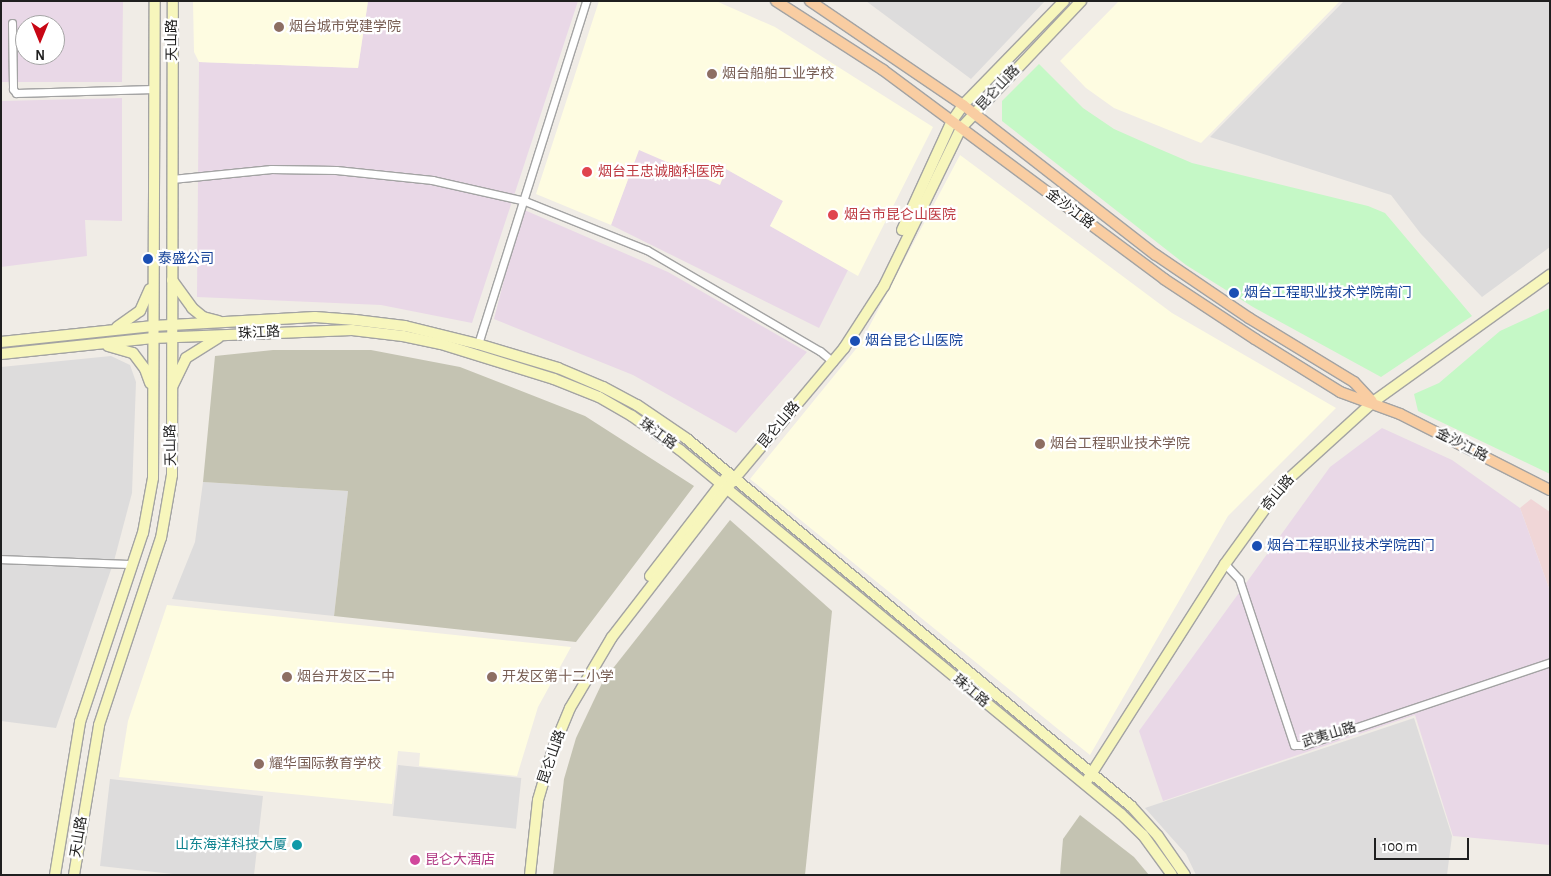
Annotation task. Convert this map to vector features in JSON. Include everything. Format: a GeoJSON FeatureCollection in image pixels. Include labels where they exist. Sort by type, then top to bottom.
{"type":"FeatureCollection","features":[{"type":"Feature","properties":{"kind":"main road","name":"金沙江路"},"geometry":{"type":"LineString","coordinates":[[776,1],[834,35],[952,120],[1164,278],[1340,392],[1373,402],[1550,490]]}},
{"type":"Feature","properties":{"kind":"main road","name":"金沙江路"},"geometry":{"type":"LineString","coordinates":[[810,1],[963,105],[1156,255],[1249,318],[1354,382],[1373,402]]}},
{"type":"Feature","properties":{"kind":"street","name":"天山路"},"geometry":{"type":"LineString","coordinates":[[55,875],[80,722],[143,533],[152,478],[155,1]]}},
{"type":"Feature","properties":{"kind":"street","name":"天山路"},"geometry":{"type":"LineString","coordinates":[[74,875],[99,725],[162,538],[172,475],[170,390],[172,326],[173,1]]}},
{"type":"Feature","properties":{"kind":"street"},"geometry":{"type":"LineString","coordinates":[[478,344],[498,274],[524,202],[586,1]]}},
{"type":"Feature","properties":{"kind":"street","name":"昆仑山路"},"geometry":{"type":"LineString","coordinates":[[732,476],[839,344],[878,282],[952,120],[963,105],[1064,1]]}},
{"type":"Feature","properties":{"kind":"street","name":"昆仑山路"},"geometry":{"type":"LineString","coordinates":[[523,875],[531,799],[563,705],[607,633],[724,485],[833,362],[884,286],[961,128],[1081,1]]}},
{"type":"Feature","properties":{"kind":"street"},"geometry":{"type":"LineString","coordinates":[[12,23],[12,89],[16,93],[154,89]]}},
{"type":"Feature","properties":{"kind":"street"},"geometry":{"type":"LineString","coordinates":[[172,179],[271,169],[336,170],[432,180],[524,202],[646,250],[820,351],[833,362]]}},
{"type":"Feature","properties":{"kind":"street","name":"奇山路"},"geometry":{"type":"LineString","coordinates":[[1085,784],[1225,564],[1283,484],[1373,402],[1550,275]]}},
{"type":"Feature","properties":{"kind":"street"},"geometry":{"type":"LineString","coordinates":[[172,280],[192,308],[203,316],[226,323]]}},
{"type":"Feature","properties":{"kind":"street"},"geometry":{"type":"LineString","coordinates":[[109,331],[131,320],[140,311],[153,281]]}},
{"type":"Feature","properties":{"kind":"street"},"geometry":{"type":"LineString","coordinates":[[1,342],[153,326],[315,317],[405,326],[478,344],[558,368],[611,392],[687,439],[1091,775],[1131,806],[1158,836],[1185,875]]}},
{"type":"Feature","properties":{"kind":"street","name":"珠江路"},"geometry":{"type":"LineString","coordinates":[[1,354],[153,338],[352,330],[403,336],[471,353],[599,397],[632,416],[724,485],[1085,784],[1143,835],[1172,875]]}},
{"type":"Feature","properties":{"kind":"street"},"geometry":{"type":"LineString","coordinates":[[170,390],[186,358],[208,342],[226,334]]}},
{"type":"Feature","properties":{"kind":"street"},"geometry":{"type":"LineString","coordinates":[[82,345],[114,347],[133,353],[145,369],[153,390]]}},
{"type":"Feature","properties":{"kind":"street","name":"昆仑山路"},"geometry":{"type":"LineString","coordinates":[[530,875],[538,800],[570,708],[612,637],[724,485]]}},
{"type":"Feature","properties":{"kind":"street"},"geometry":{"type":"LineString","coordinates":[[1,559],[132,564]]}},
{"type":"Feature","properties":{"kind":"street","name":"武夷山路"},"geometry":{"type":"LineString","coordinates":[[1225,564],[1239,579],[1294,745],[1304,745],[1550,662]]}},
{"type":"Feature","properties":{"kind":"shaded area"},"geometry":{"type":"Polygon","coordinates":[[[1,1],[123,1],[122,82],[1,82],[1,1]]]}},
{"type":"Feature","properties":{"kind":"shaded area","name":"烟台城市党建学院"},"geometry":{"type":"Polygon","coordinates":[[[193,1],[368,1],[358,68],[199,62],[194,52],[193,1]]]}},
{"type":"Feature","properties":{"kind":"shaded area"},"geometry":{"type":"Polygon","coordinates":[[[368,1],[578,1],[472,323],[381,305],[197,297],[199,62],[358,68],[368,1]]]}},
{"type":"Feature","properties":{"kind":"shaded area","name":"烟台船舶工业学校"},"geometry":{"type":"Polygon","coordinates":[[[599,1],[716,1],[775,27],[933,127],[858,276],[770,226],[783,201],[726,169],[720,185],[639,150],[611,225],[536,194],[599,1]]]}},
{"type":"Feature","properties":{"kind":"shaded area"},"geometry":{"type":"Polygon","coordinates":[[[866,1],[1045,1],[971,79],[866,1]]]}},
{"type":"Feature","properties":{"kind":"shaded area"},"geometry":{"type":"Polygon","coordinates":[[[1119,1],[1340,1],[1201,143],[1114,108],[1086,88],[1060,61],[1119,1]]]}},
{"type":"Feature","properties":{"kind":"shaded area"},"geometry":{"type":"Polygon","coordinates":[[[1344,1],[1550,1],[1550,247],[1482,297],[1421,234],[1391,195],[1210,137],[1344,1]]]}},
{"type":"Feature","properties":{"kind":"shaded area"},"geometry":{"type":"Polygon","coordinates":[[[122,98],[122,221],[85,220],[87,256],[1,267],[1,101],[122,98]]]}},
{"type":"Feature","properties":{"kind":"shaded area"},"geometry":{"type":"Polygon","coordinates":[[[639,149],[720,184],[726,169],[783,201],[770,226],[848,270],[819,328],[611,225],[639,149]]]}},
{"type":"Feature","properties":{"kind":"shaded area","name":"烟台工程职业技术学院"},"geometry":{"type":"Polygon","coordinates":[[[960,155],[1172,313],[1336,408],[1228,516],[1090,755],[750,479],[860,344],[960,155]]]}},
{"type":"Feature","properties":{"kind":"shaded area"},"geometry":{"type":"Polygon","coordinates":[[[522,209],[668,272],[807,352],[736,433],[633,375],[494,319],[522,209]]]}},
{"type":"Feature","properties":{"kind":"shaded area"},"geometry":{"type":"Polygon","coordinates":[[[273,350],[371,350],[460,367],[585,416],[694,486],[576,642],[334,616],[348,491],[203,482],[215,356],[273,350]]]}},
{"type":"Feature","properties":{"kind":"shaded area"},"geometry":{"type":"Polygon","coordinates":[[[111,356],[130,365],[136,382],[132,493],[114,561],[56,728],[1,721],[1,367],[111,356]]]}},
{"type":"Feature","properties":{"kind":"shaded area"},"geometry":{"type":"Polygon","coordinates":[[[1382,428],[1452,460],[1520,508],[1550,591],[1550,845],[1453,836],[1415,715],[1163,801],[1139,731],[1330,467],[1382,428]]]}},
{"type":"Feature","properties":{"kind":"shaded area"},"geometry":{"type":"Polygon","coordinates":[[[203,482],[348,491],[334,616],[172,599],[195,542],[203,482]]]}},
{"type":"Feature","properties":{"kind":"shaded area"},"geometry":{"type":"Polygon","coordinates":[[[1531,499],[1550,512],[1550,591],[1520,508],[1531,499]]]}},
{"type":"Feature","properties":{"kind":"shaded area"},"geometry":{"type":"Polygon","coordinates":[[[730,520],[832,611],[805,875],[553,875],[564,779],[576,738],[603,681],[730,520]]]}},
{"type":"Feature","properties":{"kind":"shaded area"},"geometry":{"type":"Polygon","coordinates":[[[167,605],[571,647],[538,707],[517,776],[419,766],[420,753],[398,751],[392,804],[119,777],[128,721],[167,605]]]}},
{"type":"Feature","properties":{"kind":"shaded area"},"geometry":{"type":"Polygon","coordinates":[[[1414,718],[1452,836],[1447,875],[1196,875],[1186,854],[1145,808],[1414,718]]]}},
{"type":"Feature","properties":{"kind":"shaded area"},"geometry":{"type":"Polygon","coordinates":[[[398,765],[521,778],[516,829],[393,816],[398,765]]]}},
{"type":"Feature","properties":{"kind":"shaded area"},"geometry":{"type":"Polygon","coordinates":[[[110,779],[263,796],[254,875],[182,875],[100,866],[110,779]]]}},
{"type":"Feature","properties":{"kind":"shaded area"},"geometry":{"type":"Polygon","coordinates":[[[1080,815],[1134,857],[1149,875],[1060,875],[1063,839],[1080,815]]]}},
{"type":"Feature","properties":{"kind":"green space"},"geometry":{"type":"Polygon","coordinates":[[[1039,64],[1083,108],[1114,129],[1157,148],[1192,163],[1368,206],[1385,213],[1472,316],[1381,377],[1253,307],[1186,265],[1002,121],[1002,101],[1039,64]]]}},
{"type":"Feature","properties":{"kind":"green space"},"geometry":{"type":"Polygon","coordinates":[[[1550,308],[1550,474],[1418,411],[1414,394],[1439,383],[1500,331],[1550,308]]]}},
{"type":"Feature","properties":{"kind":"place","name":"烟台城市党建学院"},"geometry":{"type":"Point","coordinates":[279,27]}},
{"type":"Feature","properties":{"kind":"place","name":"烟台船舶工业学校"},"geometry":{"type":"Point","coordinates":[712,74]}},
{"type":"Feature","properties":{"kind":"place","name":"烟台王忠诚脑科医院"},"geometry":{"type":"Point","coordinates":[587,172]}},
{"type":"Feature","properties":{"kind":"place","name":"烟台市昆仑山医院"},"geometry":{"type":"Point","coordinates":[833,215]}},
{"type":"Feature","properties":{"kind":"place","name":"泰盛公司"},"geometry":{"type":"Point","coordinates":[148,259]}},
{"type":"Feature","properties":{"kind":"place","name":"烟台工程职业技术学院南门"},"geometry":{"type":"Point","coordinates":[1234,293]}},
{"type":"Feature","properties":{"kind":"place","name":"烟台昆仑山医院"},"geometry":{"type":"Point","coordinates":[855,341]}},
{"type":"Feature","properties":{"kind":"place","name":"烟台工程职业技术学院"},"geometry":{"type":"Point","coordinates":[1040,444]}},
{"type":"Feature","properties":{"kind":"place","name":"烟台工程职业技术学院西门"},"geometry":{"type":"Point","coordinates":[1257,546]}},
{"type":"Feature","properties":{"kind":"place","name":"烟台开发区二中"},"geometry":{"type":"Point","coordinates":[287,677]}},
{"type":"Feature","properties":{"kind":"place","name":"开发区第十二小学"},"geometry":{"type":"Point","coordinates":[492,677]}},
{"type":"Feature","properties":{"kind":"place","name":"耀华国际教育学校"},"geometry":{"type":"Point","coordinates":[259,764]}},
{"type":"Feature","properties":{"kind":"place","name":"山东海洋科技大厦"},"geometry":{"type":"Point","coordinates":[297,845]}},
{"type":"Feature","properties":{"kind":"place","name":"昆仑大酒店"},"geometry":{"type":"Point","coordinates":[415,860]}}]}
